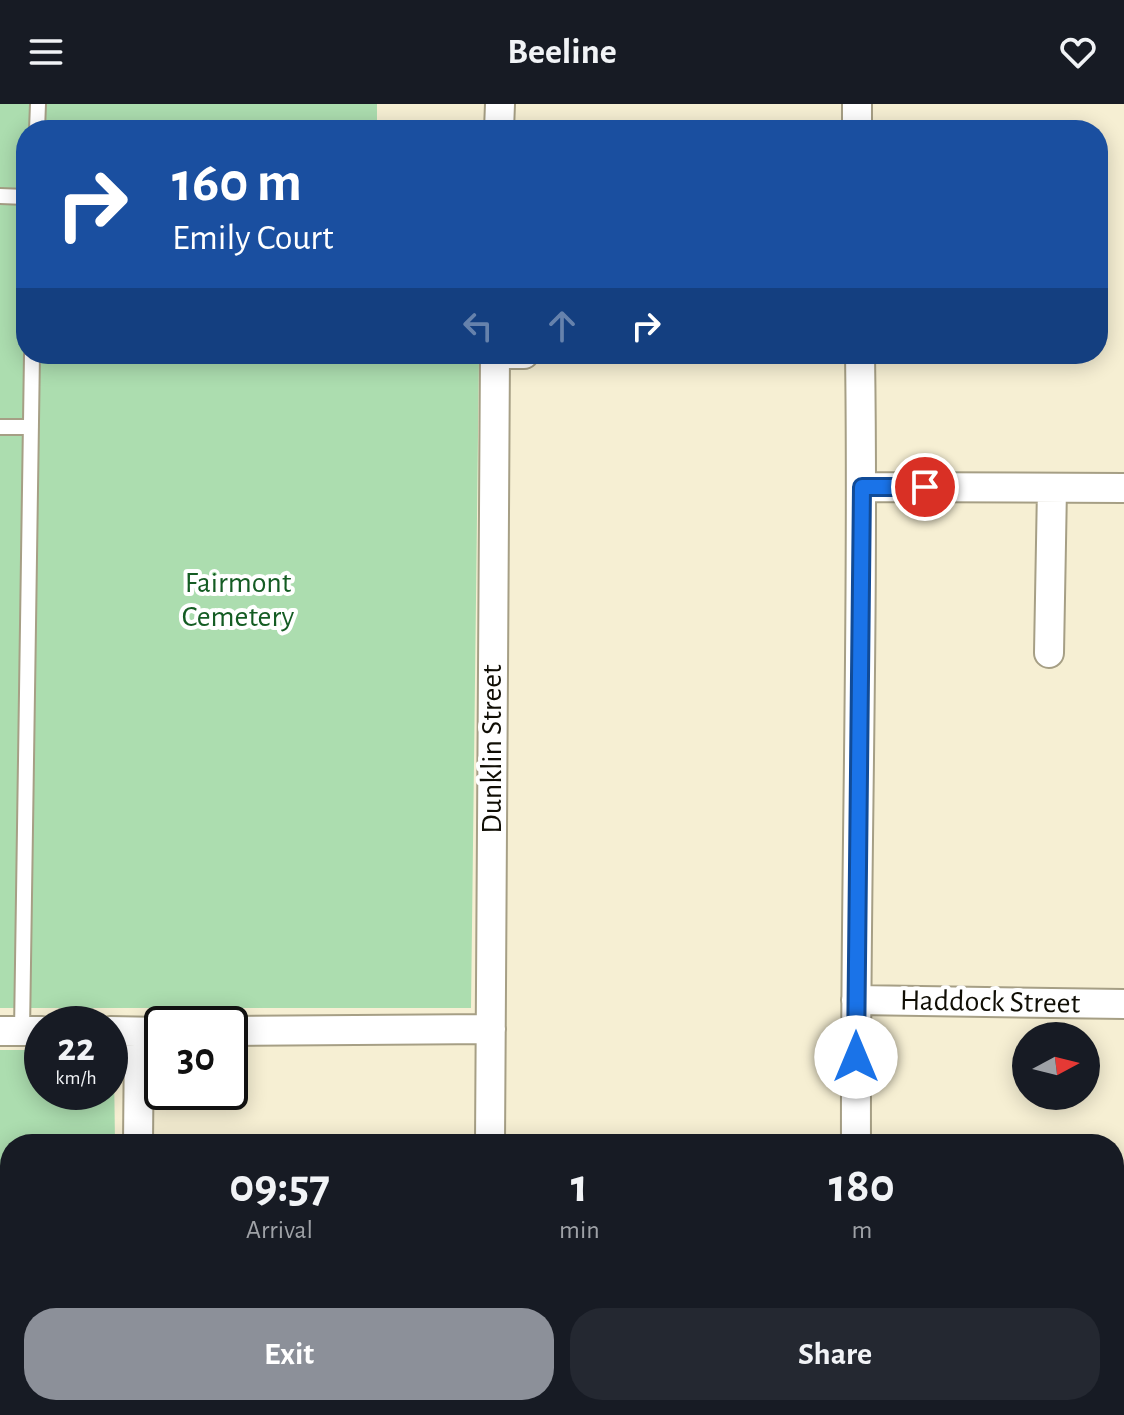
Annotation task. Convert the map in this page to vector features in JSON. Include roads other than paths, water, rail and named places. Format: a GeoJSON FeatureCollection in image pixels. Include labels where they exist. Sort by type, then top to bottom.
{"type":"FeatureCollection","features":[{"type":"Feature","properties":{"kind":"street","name":"Dunklin Street"},"geometry":{"type":"LineString","coordinates":[[490,1134],[495,364]]}},
{"type":"Feature","properties":{"kind":"street"},"geometry":{"type":"LineString","coordinates":[[856,1134],[862,487],[860,364]]}},
{"type":"Feature","properties":{"kind":"street"},"geometry":{"type":"LineString","coordinates":[[862,487],[1124,488]]}},
{"type":"Feature","properties":{"kind":"street"},"geometry":{"type":"LineString","coordinates":[[1049,653],[1052,488]]}},
{"type":"Feature","properties":{"kind":"street","name":"Haddock Street"},"geometry":{"type":"LineString","coordinates":[[856,1000],[1124,1004]]}},
{"type":"Feature","properties":{"kind":"street"},"geometry":{"type":"LineString","coordinates":[[248,1031],[491,1029]]}},
{"type":"Feature","properties":{"kind":"street"},"geometry":{"type":"LineString","coordinates":[[139,1134],[144,1088]]}},
{"type":"Feature","properties":{"kind":"lane"},"geometry":{"type":"LineString","coordinates":[[21,1031],[32,364]]}},
{"type":"Feature","properties":{"kind":"lane"},"geometry":{"type":"LineString","coordinates":[[0,427],[31,427]]}},
{"type":"Feature","properties":{"kind":"park label","name":"Fairmont Cemetery"},"geometry":{"type":"Point","coordinates":[238,600]}}]}
